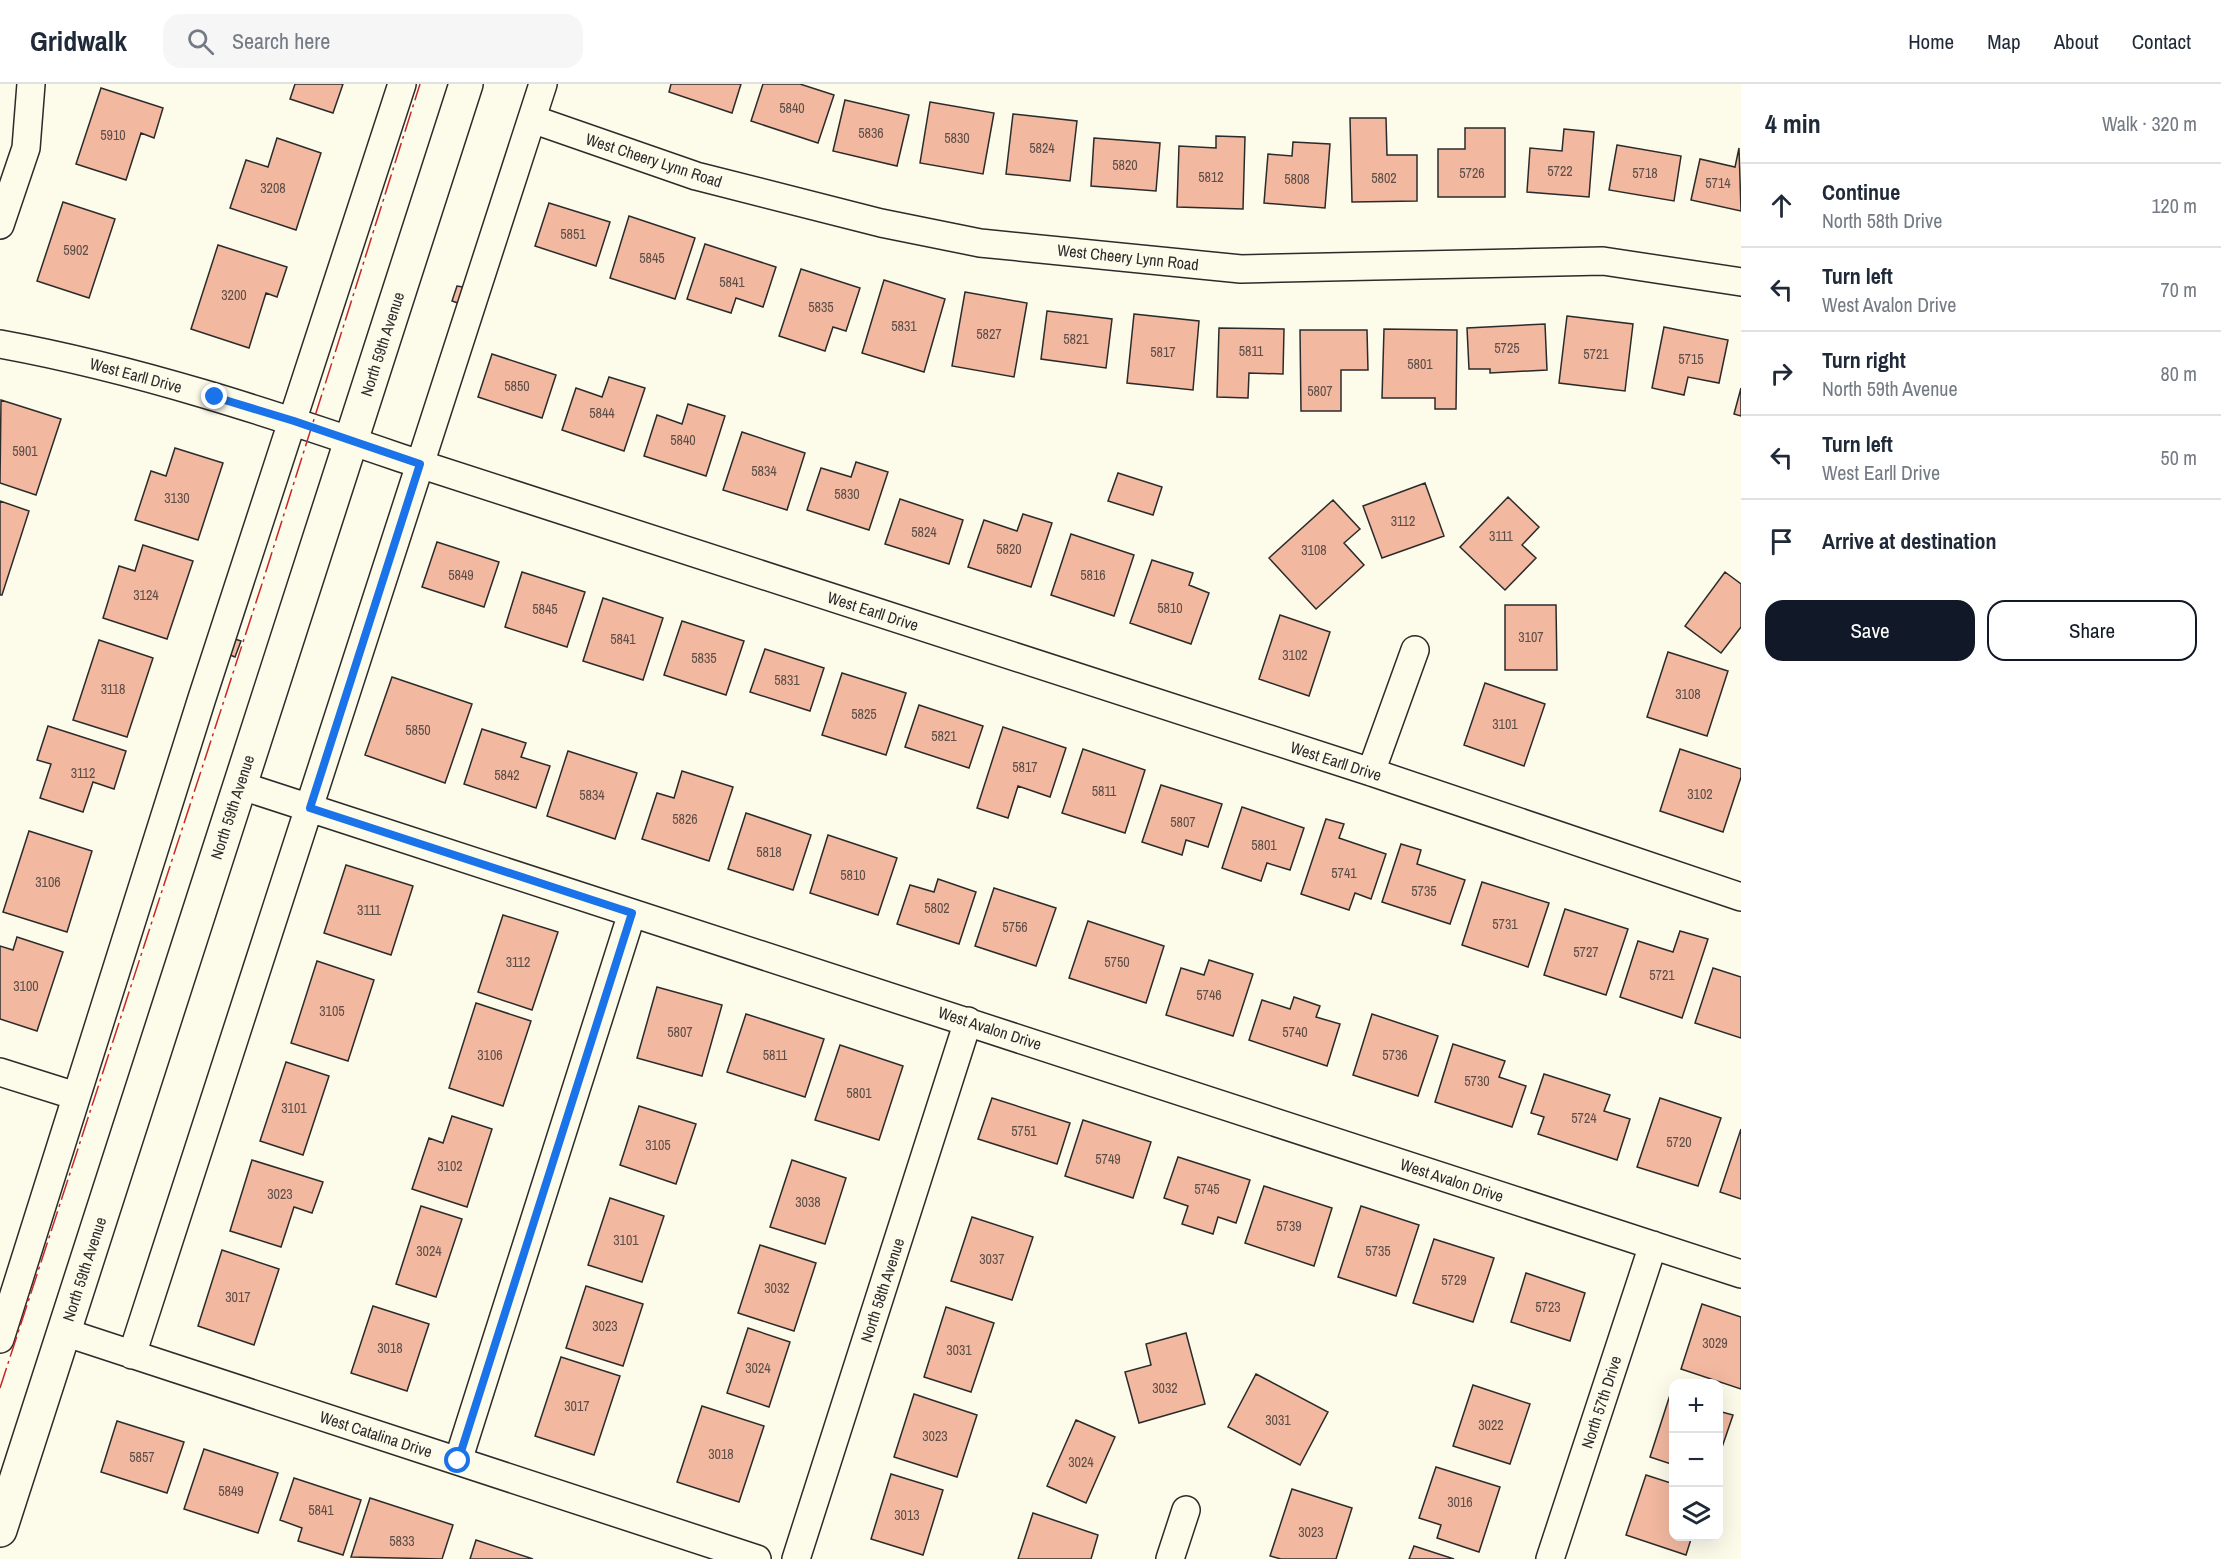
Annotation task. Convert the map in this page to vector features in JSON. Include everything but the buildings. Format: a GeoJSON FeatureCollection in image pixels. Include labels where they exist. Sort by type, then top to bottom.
{"type":"FeatureCollection","features":[{"type":"Feature","properties":{"kind":"main road","name":"North 59th Avenue"},"geometry":{"type":"LineString","coordinates":[[0,1530],[466,84]]}},
{"type":"Feature","properties":{"kind":"street"},"geometry":{"type":"LineString","coordinates":[[0,225],[26,147],[31,84]]}},
{"type":"Feature","properties":{"kind":"street"},"geometry":{"type":"LineString","coordinates":[[0,1339],[202,698],[402,84]]}},
{"type":"Feature","properties":{"kind":"street"},"geometry":{"type":"LineString","coordinates":[[132,1355],[543,84]]}},
{"type":"Feature","properties":{"kind":"street","name":"West Cheery Lynn Road"},"geometry":{"type":"LineString","coordinates":[[532,119],[696,176],[881,223],[980,243],[1241,269],[1603,261],[1741,282]]}},
{"type":"Feature","properties":{"kind":"street","name":"West Earll Drive"},"geometry":{"type":"LineString","coordinates":[[0,344],[67,356],[145,376],[294,421],[420,464],[1371,772],[1741,897]]}},
{"type":"Feature","properties":{"kind":"street"},"geometry":{"type":"LineString","coordinates":[[1371,772],[1415,650]]}},
{"type":"Feature","properties":{"kind":"street","name":"West Avalon Drive"},"geometry":{"type":"LineString","coordinates":[[239,785],[1741,1274]]}},
{"type":"Feature","properties":{"kind":"street"},"geometry":{"type":"LineString","coordinates":[[458,1461],[632,913]]}},
{"type":"Feature","properties":{"kind":"street","name":"North 58th Avenue"},"geometry":{"type":"LineString","coordinates":[[796,1559],[968,1021]]}},
{"type":"Feature","properties":{"kind":"street"},"geometry":{"type":"LineString","coordinates":[[0,1072],[76,1096]]}},
{"type":"Feature","properties":{"kind":"street","name":"North 57th Drive"},"geometry":{"type":"LineString","coordinates":[[1550,1559],[1653,1245]]}},
{"type":"Feature","properties":{"kind":"street","name":"West Catalina Drive"},"geometry":{"type":"LineString","coordinates":[[64,1332],[757,1559]]}},
{"type":"Feature","properties":{"kind":"street"},"geometry":{"type":"LineString","coordinates":[[1170,1559],[1186,1510]]}},
{"type":"Feature","properties":{"kind":"power"},"geometry":{"type":"LineString","coordinates":[[0,1388],[261,587],[420,84]]}},
{"type":"Feature","properties":{"kind":"route"},"geometry":{"type":"LineString","coordinates":[[215,397],[420,464],[310,808],[632,913],[458,1461]]}}]}
